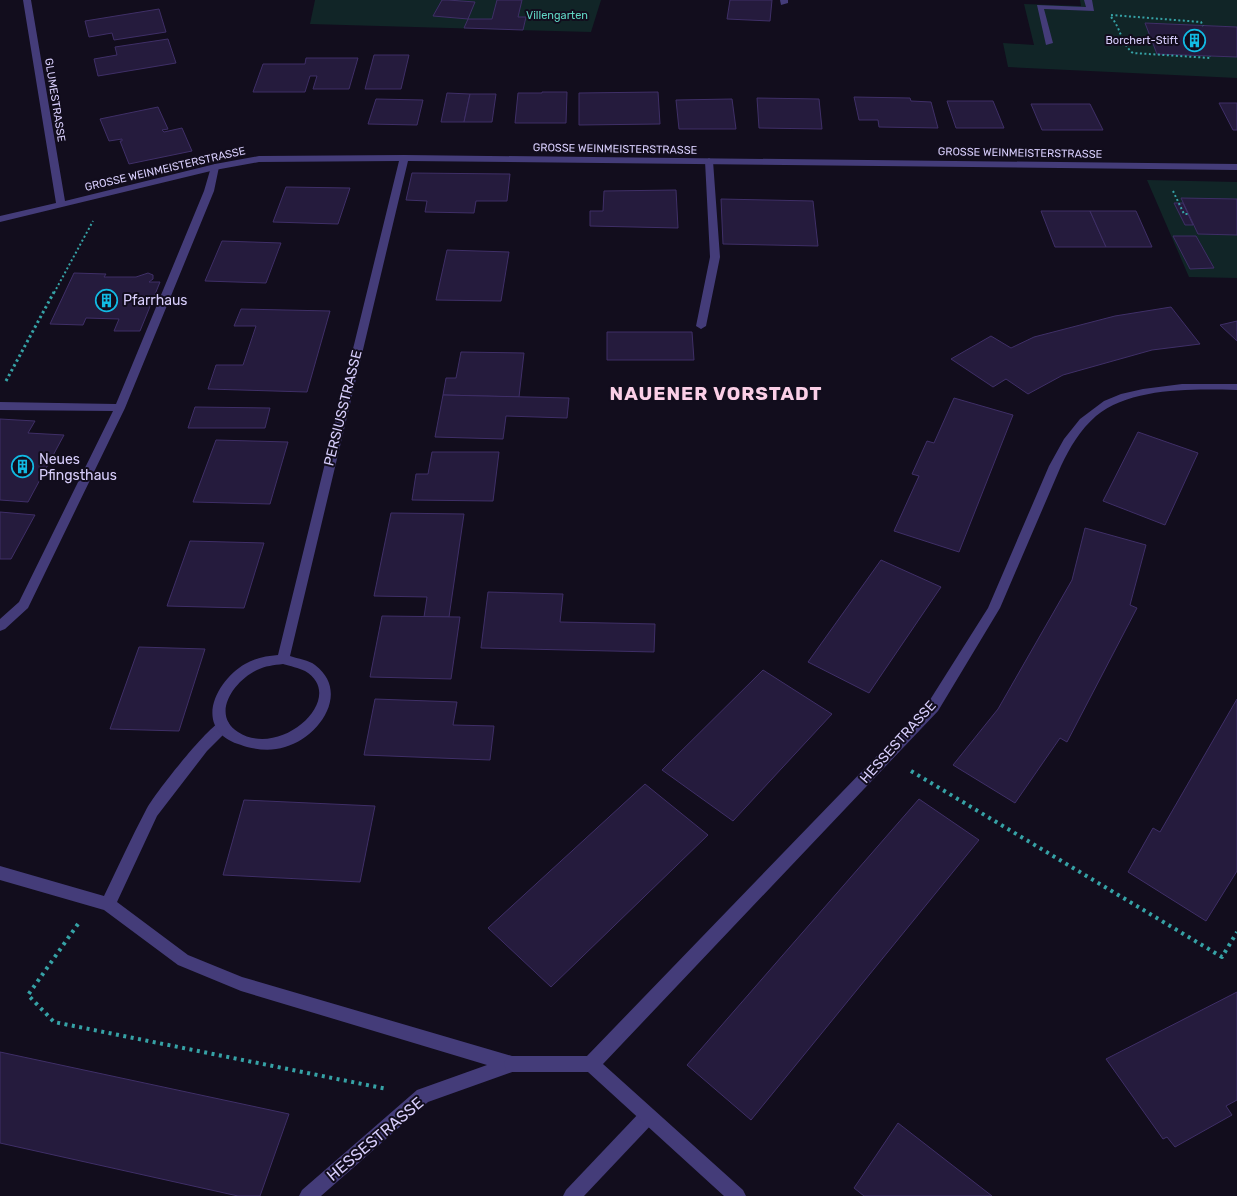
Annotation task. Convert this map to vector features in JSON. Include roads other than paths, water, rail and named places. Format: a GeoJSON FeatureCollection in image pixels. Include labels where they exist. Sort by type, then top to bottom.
{"type":"FeatureCollection","features":[{"type":"Feature","properties":{"kind":"street","name":"GLUMESTRASSE"},"geometry":{"type":"LineString","coordinates":[[27,0],[61,205]]}},
{"type":"Feature","properties":{"kind":"street"},"geometry":{"type":"LineString","coordinates":[[1049,43],[1040,7],[1091,9],[1088,0]]}},
{"type":"Feature","properties":{"kind":"street","name":"GROSSE WEINMEISTERSTRASSE"},"geometry":{"type":"LineString","coordinates":[[0,219],[216,167],[259,160],[404,158],[1237,167]]}},
{"type":"Feature","properties":{"kind":"street","name":"PERSIUSSTRASSE"},"geometry":{"type":"LineString","coordinates":[[283,659],[404,158]]}},
{"type":"Feature","properties":{"kind":"street"},"geometry":{"type":"LineString","coordinates":[[701,326],[715,257],[709,161]]}},
{"type":"Feature","properties":{"kind":"street"},"geometry":{"type":"LineString","coordinates":[[0,626],[24,604],[120,408],[209,191],[216,167]]}},
{"type":"Feature","properties":{"kind":"street","name":"HESSESTRASSE"},"geometry":{"type":"LineString","coordinates":[[308,1196],[423,1096],[512,1064],[591,1064],[932,707],[972,646],[1000,595],[1056,464],[1070,436],[1094,412],[1121,398],[1163,390],[1211,386],[1237,387]]}},
{"type":"Feature","properties":{"kind":"street"},"geometry":{"type":"LineString","coordinates":[[0,406],[120,408]]}},
{"type":"Feature","properties":{"kind":"street"},"geometry":{"type":"LineString","coordinates":[[283,659],[296,661],[318,671],[326,690],[323,712],[316,722],[293,739],[280,744],[265,746],[240,740],[229,735],[222,726],[219,717],[221,696],[226,686],[235,677],[258,663],[283,659]]}},
{"type":"Feature","properties":{"kind":"street"},"geometry":{"type":"LineString","coordinates":[[108,904],[152,812],[202,747],[222,726]]}},
{"type":"Feature","properties":{"kind":"street"},"geometry":{"type":"LineString","coordinates":[[0,874],[108,904],[183,960],[241,984],[512,1064]]}},
{"type":"Feature","properties":{"kind":"street"},"geometry":{"type":"LineString","coordinates":[[591,1064],[647,1117],[737,1196]]}},
{"type":"Feature","properties":{"kind":"street"},"geometry":{"type":"LineString","coordinates":[[572,1196],[647,1117]]}},
{"type":"Feature","properties":{"kind":"place","name":"Borchert-Stift"},"geometry":{"type":"Point","coordinates":[1194,40]}},
{"type":"Feature","properties":{"kind":"place","name":"Pfarrhaus"},"geometry":{"type":"Point","coordinates":[107,300]}},
{"type":"Feature","properties":{"kind":"place","name":"Neues Pfingsthaus"},"geometry":{"type":"Point","coordinates":[23,467]}},
{"type":"Feature","properties":{"kind":"district","name":"NAUENER VORSTADT"},"geometry":{"type":"Point","coordinates":[716,393]}},
{"type":"Feature","properties":{"kind":"park label","name":"Villengarten"},"geometry":{"type":"Point","coordinates":[557,15]}}]}
